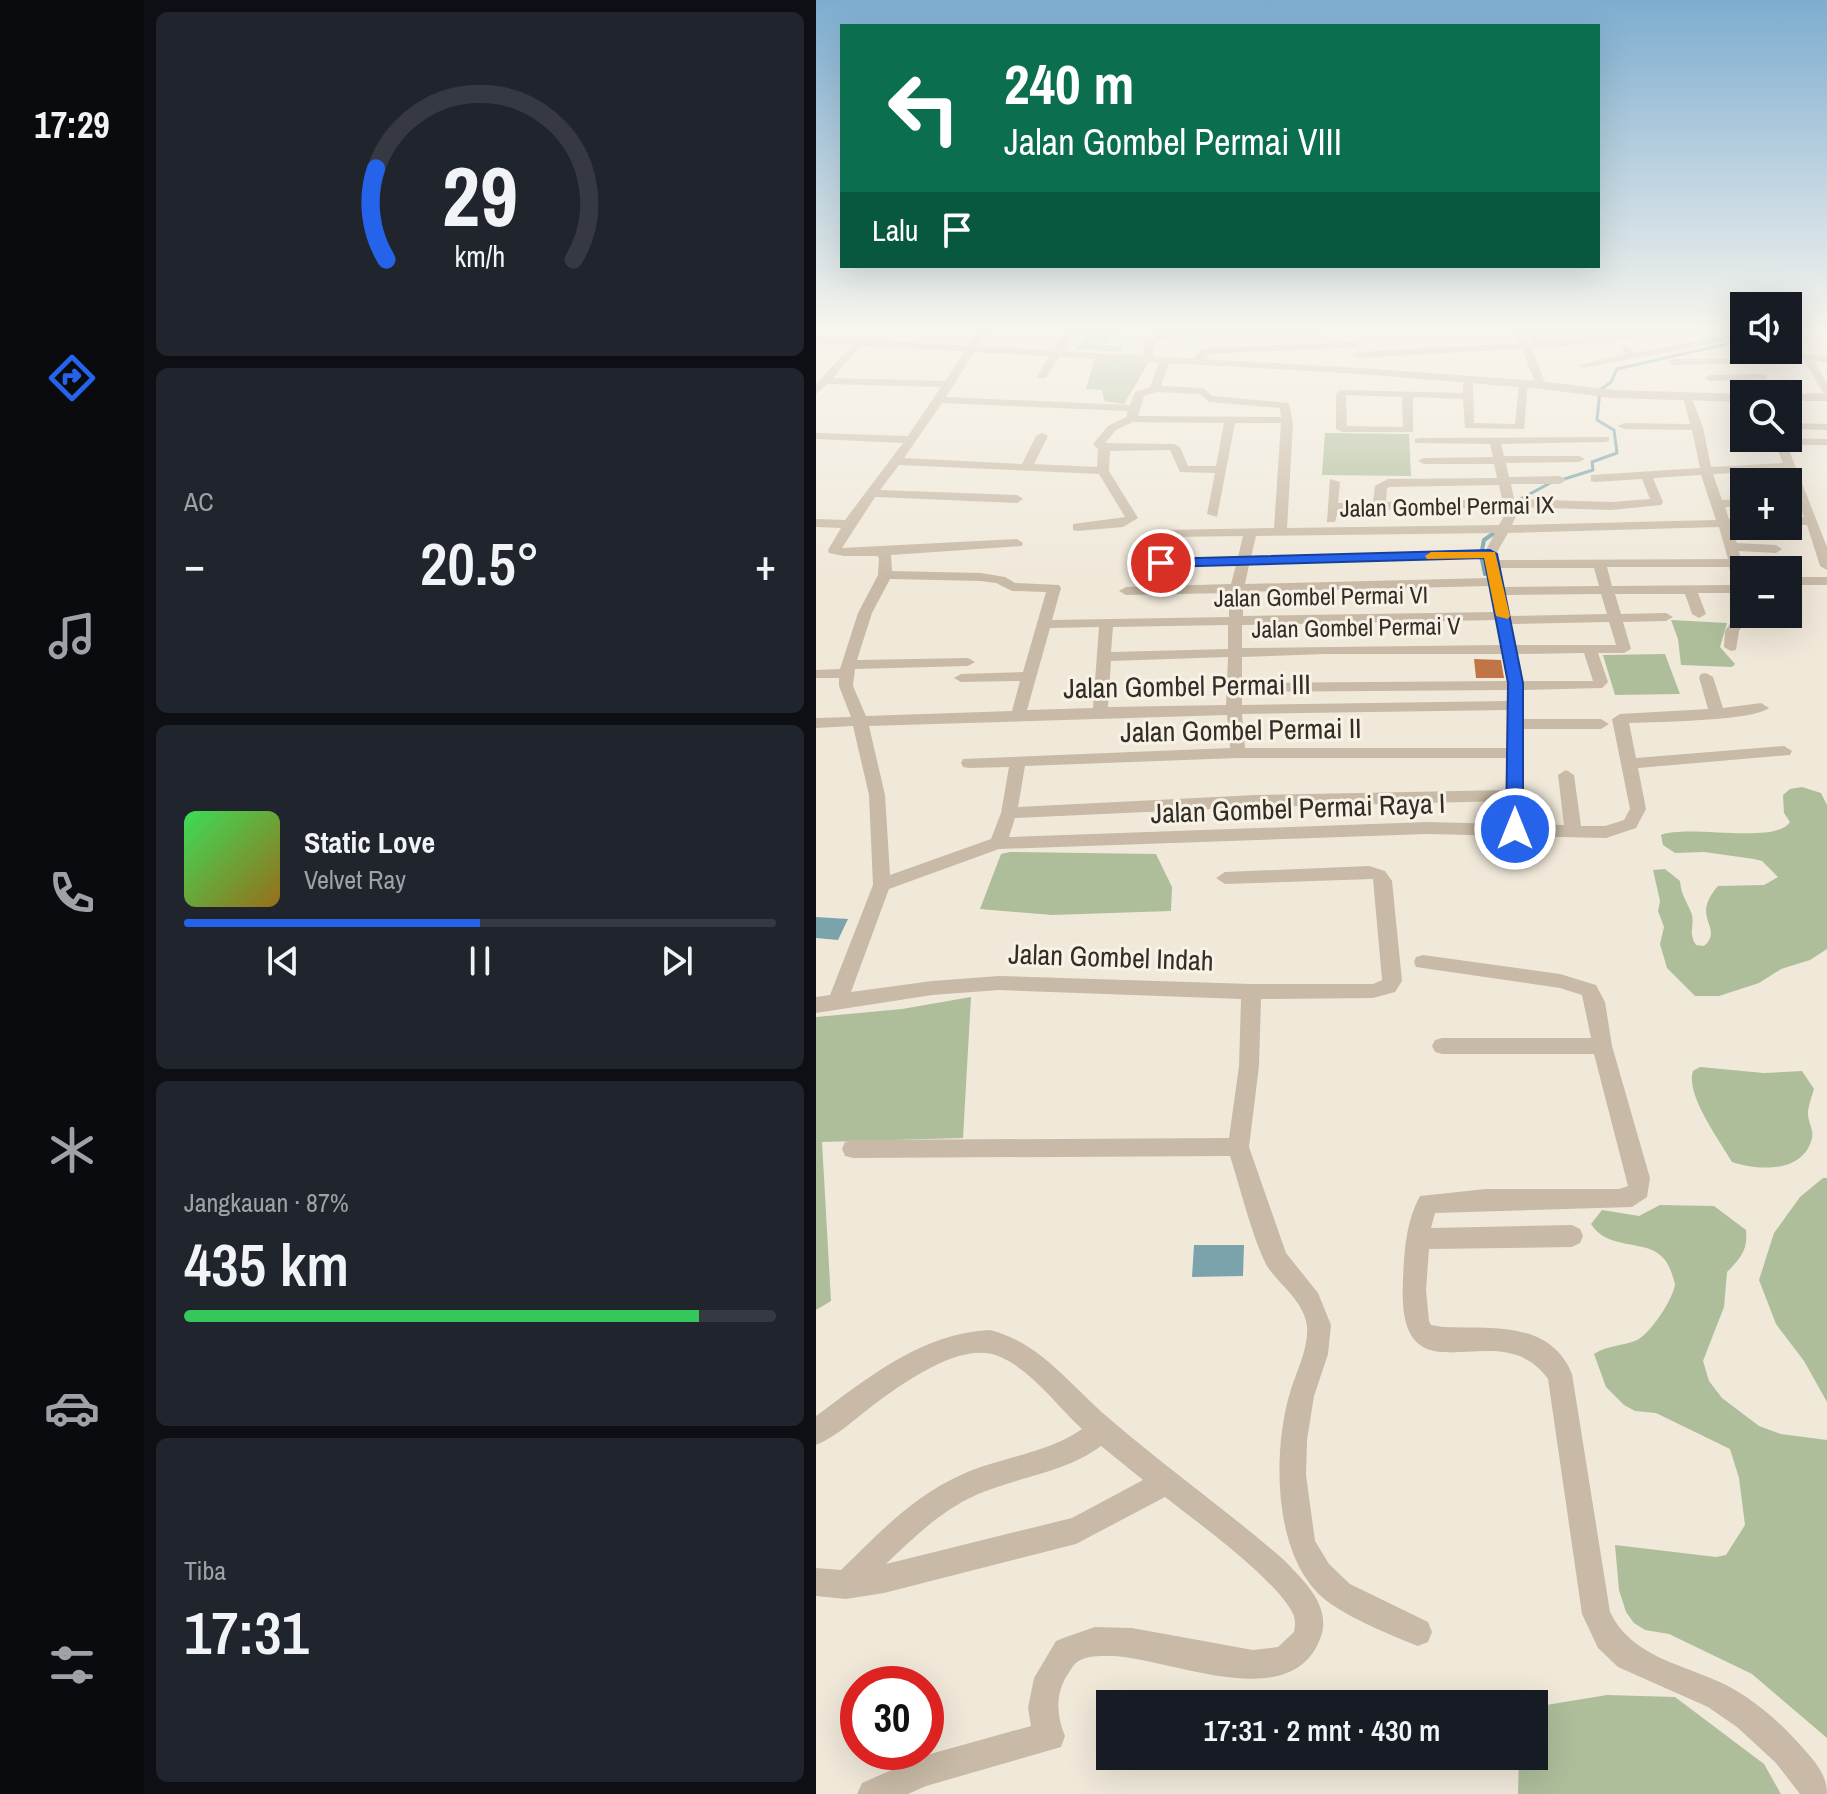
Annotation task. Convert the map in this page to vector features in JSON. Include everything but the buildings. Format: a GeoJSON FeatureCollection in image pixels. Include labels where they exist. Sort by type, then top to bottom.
{"type":"FeatureCollection","features":[{"type":"Feature","properties":{"kind":"street"},"geometry":{"type":"LineString","coordinates":[[931,411],[849,524],[834,552],[1017,543]]}},
{"type":"Feature","properties":{"kind":"street"},"geometry":{"type":"LineString","coordinates":[[1087,411],[1230,421],[1287,420]]}},
{"type":"Feature","properties":{"kind":"street"},"geometry":{"type":"LineString","coordinates":[[1077,527],[1123,523],[1132,518],[1103,471],[1104,448],[1099,442],[1133,411]]}},
{"type":"Feature","properties":{"kind":"street"},"geometry":{"type":"LineString","coordinates":[[1204,417],[1206,411]]}},
{"type":"Feature","properties":{"kind":"street"},"geometry":{"type":"LineString","coordinates":[[1280,531],[1286,411]]}},
{"type":"Feature","properties":{"kind":"street"},"geometry":{"type":"LineString","coordinates":[[1342,411],[1342,429],[1409,430],[1408,411]]}},
{"type":"Feature","properties":{"kind":"street"},"geometry":{"type":"LineString","coordinates":[[1469,411],[1470,426],[1547,427]]}},
{"type":"Feature","properties":{"kind":"street"},"geometry":{"type":"LineString","coordinates":[[1520,427],[1522,411]]}},
{"type":"Feature","properties":{"kind":"street"},"geometry":{"type":"LineString","coordinates":[[1691,411],[1706,471],[1725,522],[1733,556]]}},
{"type":"Feature","properties":{"kind":"street"},"geometry":{"type":"LineString","coordinates":[[1213,514],[1230,421]]}},
{"type":"Feature","properties":{"kind":"street"},"geometry":{"type":"LineString","coordinates":[[1624,426],[1697,427]]}},
{"type":"Feature","properties":{"kind":"street"},"geometry":{"type":"LineString","coordinates":[[1802,426],[1827,427]]}},
{"type":"Feature","properties":{"kind":"street"},"geometry":{"type":"LineString","coordinates":[[816,436],[911,440]]}},
{"type":"Feature","properties":{"kind":"street"},"geometry":{"type":"LineString","coordinates":[[1027,466],[1042,436]]}},
{"type":"Feature","properties":{"kind":"street"},"geometry":{"type":"LineString","coordinates":[[1419,441],[1605,439]]}},
{"type":"Feature","properties":{"kind":"street"},"geometry":{"type":"LineString","coordinates":[[1495,440],[1511,514],[1497,538],[1491,559],[1516,683],[1515,829]]}},
{"type":"Feature","properties":{"kind":"street"},"geometry":{"type":"LineString","coordinates":[[1802,441],[1827,442]]}},
{"type":"Feature","properties":{"kind":"street"},"geometry":{"type":"LineString","coordinates":[[1104,448],[1174,447],[1184,470],[1221,469]]}},
{"type":"Feature","properties":{"kind":"street"},"geometry":{"type":"LineString","coordinates":[[1785,452],[1822,540],[1827,566]]}},
{"type":"Feature","properties":{"kind":"street"},"geometry":{"type":"LineString","coordinates":[[1424,461],[1579,459]]}},
{"type":"Feature","properties":{"kind":"street"},"geometry":{"type":"LineString","coordinates":[[896,461],[1103,471]]}},
{"type":"Feature","properties":{"kind":"street"},"geometry":{"type":"LineString","coordinates":[[1595,478],[1789,466]]}},
{"type":"Feature","properties":{"kind":"street"},"geometry":{"type":"LineString","coordinates":[[1332,507],[1509,503],[1611,506],[1657,502],[1646,475]]}},
{"type":"Feature","properties":{"kind":"street"},"geometry":{"type":"LineString","coordinates":[[1379,506],[1384,483],[1560,480]]}},
{"type":"Feature","properties":{"kind":"street"},"geometry":{"type":"LineString","coordinates":[[1331,531],[1334,482]]}},
{"type":"Feature","properties":{"kind":"street"},"geometry":{"type":"LineString","coordinates":[[872,493],[1017,499]]}},
{"type":"Feature","properties":{"kind":"street"},"geometry":{"type":"LineString","coordinates":[[1719,504],[1730,504]]}},
{"type":"Feature","properties":{"kind":"street"},"geometry":{"type":"LineString","coordinates":[[1802,506],[1827,516]]}},
{"type":"Feature","properties":{"kind":"street"},"geometry":{"type":"LineString","coordinates":[[1802,513],[1810,509]]}},
{"type":"Feature","properties":{"kind":"street","name":"Jalan Gombel Permai IX"},"geometry":{"type":"LineString","coordinates":[[1170,533],[1652,527],[1730,522]]}},
{"type":"Feature","properties":{"kind":"street"},"geometry":{"type":"LineString","coordinates":[[816,523],[849,524]]}},
{"type":"Feature","properties":{"kind":"street"},"geometry":{"type":"LineString","coordinates":[[1238,753],[1234,711],[1237,587],[1250,532]]}},
{"type":"Feature","properties":{"kind":"street"},"geometry":{"type":"LineString","coordinates":[[1732,547],[1776,549]]}},
{"type":"Feature","properties":{"kind":"street"},"geometry":{"type":"LineString","coordinates":[[837,1003],[882,885],[877,795],[860,723],[846,686],[847,669],[865,613],[885,575],[886,558],[881,552]]}},
{"type":"Feature","properties":{"kind":"street"},"geometry":{"type":"LineString","coordinates":[[1133,564],[1244,560],[1491,559],[1730,563]]}},
{"type":"Feature","properties":{"kind":"street"},"geometry":{"type":"LineString","coordinates":[[1599,563],[1616,618]]}},
{"type":"Feature","properties":{"kind":"street"},"geometry":{"type":"LineString","coordinates":[[885,575],[981,577],[1000,580],[1012,587],[1054,587],[1018,715]]}},
{"type":"Feature","properties":{"kind":"street"},"geometry":{"type":"LineString","coordinates":[[1802,581],[1827,581]]}},
{"type":"Feature","properties":{"kind":"street"},"geometry":{"type":"LineString","coordinates":[[1126,591],[1237,587],[1690,590],[1730,584]]}},
{"type":"Feature","properties":{"kind":"street"},"geometry":{"type":"LineString","coordinates":[[1690,590],[1699,614]]}},
{"type":"Feature","properties":{"kind":"street","name":"Jalan Gombel Permai VI"},"geometry":{"type":"LineString","coordinates":[[1044,624],[1666,617]]}},
{"type":"Feature","properties":{"kind":"street","name":"Jalan Gombel Permai V"},"geometry":{"type":"LineString","coordinates":[[1104,657],[1234,652],[1625,649],[1616,618]]}},
{"type":"Feature","properties":{"kind":"street"},"geometry":{"type":"LineString","coordinates":[[1100,712],[1106,623]]}},
{"type":"Feature","properties":{"kind":"street"},"geometry":{"type":"LineString","coordinates":[[1731,647],[1734,628]]}},
{"type":"Feature","properties":{"kind":"street"},"geometry":{"type":"LineString","coordinates":[[1235,688],[1599,684],[1601,682],[1590,650]]}},
{"type":"Feature","properties":{"kind":"street"},"geometry":{"type":"LineString","coordinates":[[816,674],[847,669],[968,662]]}},
{"type":"Feature","properties":{"kind":"street"},"geometry":{"type":"LineString","coordinates":[[961,678],[1029,676]]}},
{"type":"Feature","properties":{"kind":"street"},"geometry":{"type":"LineString","coordinates":[[1706,677],[1717,713]]}},
{"type":"Feature","properties":{"kind":"street","name":"Jalan Gombel Permai III"},"geometry":{"type":"LineString","coordinates":[[816,723],[1100,712],[1516,705]]}},
{"type":"Feature","properties":{"kind":"street"},"geometry":{"type":"LineString","coordinates":[[1761,708],[1620,719],[1630,764],[1784,751]]}},
{"type":"Feature","properties":{"kind":"street"},"geometry":{"type":"LineString","coordinates":[[1516,724],[1601,724]]}},
{"type":"Feature","properties":{"kind":"street","name":"Jalan Gombel Permai II"},"geometry":{"type":"LineString","coordinates":[[969,763],[1238,753],[1515,753]]}},
{"type":"Feature","properties":{"kind":"street"},"geometry":{"type":"LineString","coordinates":[[998,843],[1009,813],[1018,763]]}},
{"type":"Feature","properties":{"kind":"street","name":"Jalan Gombel Permai Raya I"},"geometry":{"type":"LineString","coordinates":[[882,885],[998,843],[1427,828],[1606,832],[1630,824],[1638,809],[1630,764]]}},
{"type":"Feature","properties":{"kind":"street"},"geometry":{"type":"LineString","coordinates":[[1566,775],[1573,832]]}},
{"type":"Feature","properties":{"kind":"street"},"geometry":{"type":"LineString","coordinates":[[1009,813],[1255,801],[1515,795]]}},
{"type":"Feature","properties":{"kind":"street"},"geometry":{"type":"LineString","coordinates":[[1225,878],[1369,872],[1379,875],[1383,881],[1392,981],[1388,987],[1373,991],[1251,992]]}},
{"type":"Feature","properties":{"kind":"street"},"geometry":{"type":"LineString","coordinates":[[1423,962],[1578,984],[1589,990],[1595,1002],[1602,1046],[1639,1178],[1639,1190],[1632,1197],[1619,1199],[1486,1199],[1428,1203],[1423,1207],[1419,1239],[1414,1310],[1417,1324],[1424,1336],[1440,1340],[1520,1341],[1538,1347],[1551,1356],[1560,1374],[1596,1614],[1606,1636],[1619,1651],[1718,1698],[1764,1730],[1803,1769],[1818,1794]]}},
{"type":"Feature","properties":{"kind":"street","name":"Jalan Gombel Indah"},"geometry":{"type":"LineString","coordinates":[[816,1005],[932,988],[999,983],[1251,992],[1249,1066],[1238,1147],[1276,1259],[1310,1301],[1319,1325],[1316,1354],[1301,1396],[1294,1440],[1293,1475],[1302,1545],[1319,1574],[1340,1594],[1418,1632]]}},
{"type":"Feature","properties":{"kind":"street"},"geometry":{"type":"LineString","coordinates":[[1442,1046],[1602,1046]]}},
{"type":"Feature","properties":{"kind":"street"},"geometry":{"type":"LineString","coordinates":[[853,1149],[1238,1147]]}},
{"type":"Feature","properties":{"kind":"street"},"geometry":{"type":"LineString","coordinates":[[1419,1239],[1572,1236]]}},
{"type":"Feature","properties":{"kind":"street"},"geometry":{"type":"LineString","coordinates":[[816,1432],[917,1362],[965,1343],[1007,1345],[1071,1400],[1100,1431],[1254,1553],[1292,1589],[1308,1611],[1311,1629],[1301,1650],[1286,1662],[1264,1664],[1212,1660],[1119,1640],[1087,1641],[1065,1652],[1051,1668],[1042,1702],[1043,1723],[1050,1736],[923,1771],[873,1794]]}},
{"type":"Feature","properties":{"kind":"street"},"geometry":{"type":"LineString","coordinates":[[846,1585],[896,1536],[965,1486],[1019,1465],[1077,1449],[1100,1431]]}},
{"type":"Feature","properties":{"kind":"street"},"geometry":{"type":"LineString","coordinates":[[816,1582],[846,1585],[884,1579],[1076,1530],[1166,1482]]}},
{"type":"Feature","properties":{"kind":"green space"},"geometry":{"type":"Polygon","coordinates":[[[1325,433],[1409,434],[1411,476],[1322,475],[1325,433]]]}},
{"type":"Feature","properties":{"kind":"green space"},"geometry":{"type":"Polygon","coordinates":[[[1671,620],[1727,623],[1720,647],[1735,664],[1732,667],[1681,665],[1678,639],[1671,620]]]}},
{"type":"Feature","properties":{"kind":"green space"},"geometry":{"type":"Polygon","coordinates":[[[1665,654],[1680,694],[1615,695],[1603,655],[1665,654]]]}},
{"type":"Feature","properties":{"kind":"green space"},"geometry":{"type":"Polygon","coordinates":[[[1802,787],[1821,793],[1827,805],[1827,949],[1810,960],[1781,969],[1759,983],[1719,996],[1695,996],[1667,968],[1660,944],[1664,927],[1658,911],[1660,901],[1653,870],[1665,869],[1680,881],[1691,912],[1693,940],[1696,945],[1704,946],[1711,933],[1707,907],[1718,886],[1764,885],[1778,877],[1762,861],[1754,859],[1704,852],[1675,853],[1663,845],[1661,835],[1674,832],[1750,833],[1782,829],[1790,822],[1784,813],[1783,795],[1790,789],[1802,787]]]}},
{"type":"Feature","properties":{"kind":"green space"},"geometry":{"type":"Polygon","coordinates":[[[1001,854],[1156,854],[1172,887],[1171,911],[1052,915],[980,909],[1001,854]]]}},
{"type":"Feature","properties":{"kind":"green space"},"geometry":{"type":"Polygon","coordinates":[[[971,997],[963,1138],[822,1142],[831,1301],[816,1310],[816,1017],[902,1009],[971,997]]]}},
{"type":"Feature","properties":{"kind":"green space"},"geometry":{"type":"Polygon","coordinates":[[[1700,1067],[1764,1073],[1802,1071],[1814,1089],[1808,1114],[1812,1138],[1800,1158],[1767,1168],[1732,1162],[1694,1092],[1693,1071],[1700,1067]]]}},
{"type":"Feature","properties":{"kind":"green space"},"geometry":{"type":"Polygon","coordinates":[[[1827,1178],[1827,1402],[1804,1361],[1776,1324],[1759,1280],[1774,1233],[1800,1197],[1827,1178]]]}},
{"type":"Feature","properties":{"kind":"green space"},"geometry":{"type":"Polygon","coordinates":[[[1660,1205],[1714,1206],[1746,1230],[1742,1253],[1727,1272],[1724,1307],[1703,1361],[1709,1381],[1722,1398],[1759,1426],[1781,1434],[1827,1440],[1827,1738],[1752,1674],[1669,1634],[1645,1630],[1634,1623],[1626,1612],[1619,1590],[1615,1545],[1716,1557],[1726,1555],[1745,1525],[1739,1478],[1730,1449],[1656,1413],[1635,1411],[1624,1405],[1606,1387],[1594,1354],[1642,1336],[1666,1306],[1675,1284],[1668,1265],[1653,1250],[1606,1238],[1591,1224],[1602,1210],[1639,1216],[1660,1205]]]}},
{"type":"Feature","properties":{"kind":"green space"},"geometry":{"type":"Polygon","coordinates":[[[1607,1695],[1675,1697],[1764,1764],[1781,1794],[1518,1794],[1519,1770],[1548,1770],[1548,1705],[1607,1695]]]}},
{"type":"Feature","properties":{"kind":"water"},"geometry":{"type":"Polygon","coordinates":[[[816,917],[848,919],[838,940],[816,938],[816,917]]]}},
{"type":"Feature","properties":{"kind":"water"},"geometry":{"type":"Polygon","coordinates":[[[1194,1245],[1244,1245],[1243,1276],[1192,1277],[1194,1245]]]}},
{"type":"Feature","properties":{"kind":"waterway"},"geometry":{"type":"LineString","coordinates":[[1561,480],[1593,470],[1592,462],[1617,453],[1614,430],[1597,420],[1598,411]]}},
{"type":"Feature","properties":{"kind":"waterway"},"geometry":{"type":"LineString","coordinates":[[1519,500],[1515,502],[1552,482]]}},
{"type":"Feature","properties":{"kind":"waterway"},"geometry":{"type":"LineString","coordinates":[[1485,574],[1481,555],[1484,540],[1497,531]]}},
{"type":"Feature","properties":{"kind":"slow traffic"},"geometry":{"type":"LineString","coordinates":[[1431,556],[1490,554],[1503,616]]}},
{"type":"Feature","properties":{"kind":"route"},"geometry":{"type":"LineString","coordinates":[[1161,563],[1490,554],[1516,683],[1515,829]]}}]}
